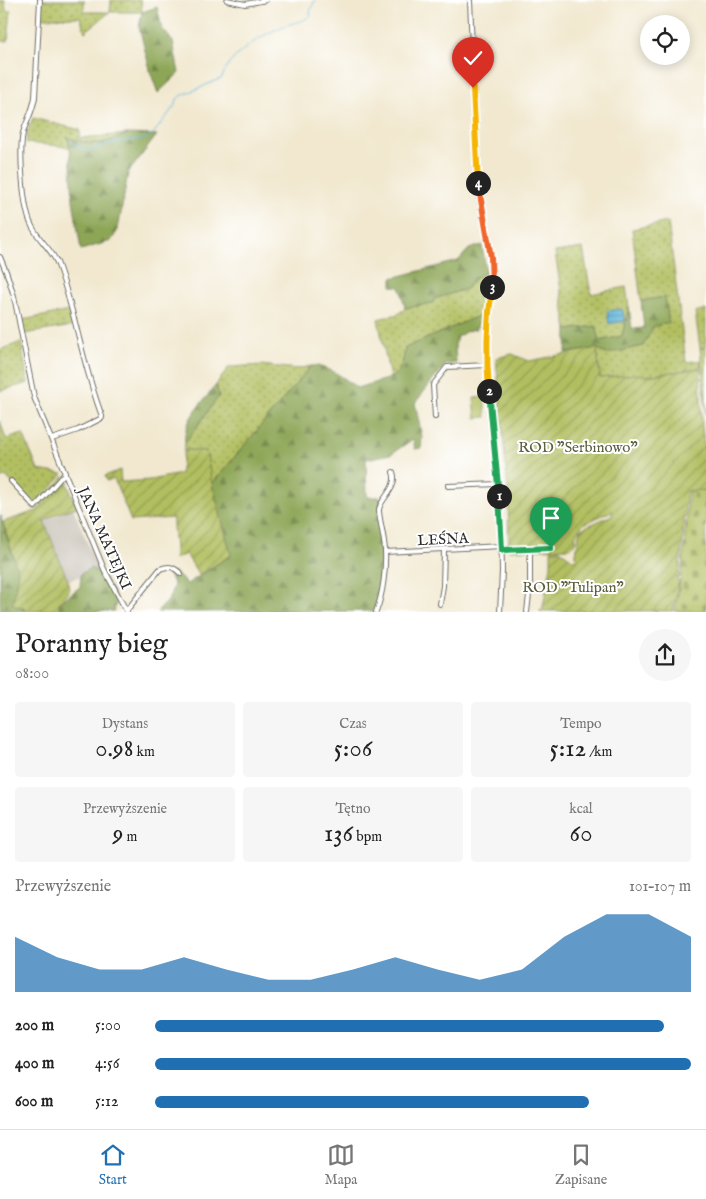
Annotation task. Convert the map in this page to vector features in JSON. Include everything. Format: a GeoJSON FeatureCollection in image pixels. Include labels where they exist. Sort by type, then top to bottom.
{"type":"FeatureCollection","features":[{"type":"Feature","properties":{"kind":"street"},"geometry":{"type":"LineString","coordinates":[[40,0],[35,97],[33,110],[25,126],[22,139],[22,168],[28,214],[33,228],[58,266],[102,416],[102,418],[94,423],[52,439]]}},
{"type":"Feature","properties":{"kind":"street"},"geometry":{"type":"LineString","coordinates":[[227,0],[249,4],[266,0]]}},
{"type":"Feature","properties":{"kind":"street"},"geometry":{"type":"LineString","coordinates":[[470,0],[478,192],[491,257],[493,278],[489,307],[487,365],[502,548],[500,612]]}},
{"type":"Feature","properties":{"kind":"street","name":"JANA MATEJKI"},"geometry":{"type":"LineString","coordinates":[[0,258],[8,274],[14,296],[34,397],[104,569],[127,611]]}},
{"type":"Feature","properties":{"kind":"street"},"geometry":{"type":"LineString","coordinates":[[435,417],[433,385],[446,367],[487,365]]}},
{"type":"Feature","properties":{"kind":"street"},"geometry":{"type":"LineString","coordinates":[[376,612],[380,602],[385,552],[379,509],[392,487],[393,472]]}},
{"type":"Feature","properties":{"kind":"street"},"geometry":{"type":"LineString","coordinates":[[11,481],[35,507],[65,473]]}},
{"type":"Feature","properties":{"kind":"street"},"geometry":{"type":"LineString","coordinates":[[448,486],[498,484]]}},
{"type":"Feature","properties":{"kind":"street","name":"LEŚNA"},"geometry":{"type":"LineString","coordinates":[[385,552],[551,548]]}},
{"type":"Feature","properties":{"kind":"street"},"geometry":{"type":"LineString","coordinates":[[440,604],[443,586],[444,550]]}},
{"type":"Feature","properties":{"kind":"street"},"geometry":{"type":"LineString","coordinates":[[526,612],[530,586],[530,550]]}},
{"type":"Feature","properties":{"kind":"street"},"geometry":{"type":"LineString","coordinates":[[127,611],[160,569],[166,566],[172,567],[181,574]]}},
{"type":"Feature","properties":{"kind":"shaded area"},"geometry":{"type":"Polygon","coordinates":[[[73,508],[98,569],[68,581],[44,521],[73,508]]]}},
{"type":"Feature","properties":{"kind":"green space"},"geometry":{"type":"Polygon","coordinates":[[[0,0],[5,0],[6,11],[11,11],[8,41],[0,41],[0,0]]]}},
{"type":"Feature","properties":{"kind":"green space"},"geometry":{"type":"Polygon","coordinates":[[[41,0],[84,0],[84,12],[110,12],[85,32],[80,17],[41,18],[41,0]]]}},
{"type":"Feature","properties":{"kind":"green space"},"geometry":{"type":"Polygon","coordinates":[[[111,0],[141,0],[142,12],[110,12],[111,0]]]}},
{"type":"Feature","properties":{"kind":"green space"},"geometry":{"type":"Polygon","coordinates":[[[157,7],[162,28],[173,42],[179,73],[158,93],[139,27],[142,12],[157,7]]]}},
{"type":"Feature","properties":{"kind":"green space"},"geometry":{"type":"Polygon","coordinates":[[[33,118],[80,130],[80,138],[127,134],[111,141],[97,143],[83,142],[67,137],[70,147],[26,143],[28,130],[33,118]]]}},
{"type":"Feature","properties":{"kind":"green space"},"geometry":{"type":"Polygon","coordinates":[[[127,134],[157,135],[128,173],[118,230],[111,241],[81,250],[73,200],[70,147],[67,137],[83,142],[97,143],[111,141],[127,134]]]}},
{"type":"Feature","properties":{"kind":"green space"},"geometry":{"type":"Polygon","coordinates":[[[668,222],[686,362],[701,360],[700,368],[646,376],[600,378],[597,348],[606,354],[643,346],[665,297],[641,301],[632,229],[668,222]]]}},
{"type":"Feature","properties":{"kind":"green space"},"geometry":{"type":"Polygon","coordinates":[[[482,245],[486,272],[475,278],[466,289],[434,299],[433,303],[405,308],[400,287],[392,286],[392,278],[458,261],[469,249],[482,245]]]}},
{"type":"Feature","properties":{"kind":"green space"},"geometry":{"type":"Polygon","coordinates":[[[583,248],[591,294],[626,287],[629,307],[622,336],[600,341],[596,326],[567,330],[555,252],[583,248]]]}},
{"type":"Feature","properties":{"kind":"green space"},"geometry":{"type":"Polygon","coordinates":[[[486,272],[485,313],[405,348],[403,361],[397,373],[390,378],[378,319],[398,314],[405,308],[433,303],[434,299],[466,289],[475,278],[486,272]]]}},
{"type":"Feature","properties":{"kind":"green space"},"geometry":{"type":"Polygon","coordinates":[[[665,297],[669,323],[654,326],[643,346],[606,354],[597,348],[566,353],[567,330],[596,326],[600,341],[622,336],[629,307],[632,329],[644,328],[641,301],[665,297]]]}},
{"type":"Feature","properties":{"kind":"green space"},"geometry":{"type":"Polygon","coordinates":[[[706,310],[706,347],[700,348],[695,312],[706,310]]]}},
{"type":"Feature","properties":{"kind":"green space"},"geometry":{"type":"Polygon","coordinates":[[[69,311],[73,326],[24,334],[22,320],[69,311]]]}},
{"type":"Feature","properties":{"kind":"green space"},"geometry":{"type":"Polygon","coordinates":[[[485,313],[487,322],[478,324],[476,329],[467,331],[457,337],[455,344],[456,363],[446,364],[415,403],[422,437],[421,448],[415,449],[413,439],[391,454],[366,459],[367,497],[380,497],[382,542],[377,604],[373,611],[157,612],[168,601],[174,585],[169,575],[173,571],[187,584],[231,555],[212,484],[311,366],[323,367],[357,388],[390,378],[397,373],[403,361],[405,348],[485,313]]]}},
{"type":"Feature","properties":{"kind":"green space"},"geometry":{"type":"Polygon","coordinates":[[[21,342],[28,383],[0,391],[0,350],[21,342]]]}},
{"type":"Feature","properties":{"kind":"green space"},"geometry":{"type":"Polygon","coordinates":[[[706,347],[706,414],[700,348],[706,347]]]}},
{"type":"Feature","properties":{"kind":"green space","name":"ROD \"Serbinowo\""},"geometry":{"type":"Polygon","coordinates":[[[597,348],[600,378],[638,374],[647,376],[700,368],[706,490],[687,491],[679,578],[676,577],[679,582],[673,611],[542,611],[551,566],[551,550],[560,550],[575,561],[581,529],[612,515],[612,511],[583,524],[576,534],[575,543],[570,548],[509,550],[508,490],[496,358],[512,354],[529,361],[597,348]]]}},
{"type":"Feature","properties":{"kind":"green space"},"geometry":{"type":"Polygon","coordinates":[[[261,365],[297,369],[311,366],[212,484],[206,451],[184,450],[185,443],[219,396],[216,385],[229,367],[261,365]]]}},
{"type":"Feature","properties":{"kind":"green space"},"geometry":{"type":"Polygon","coordinates":[[[216,385],[219,396],[185,443],[185,435],[190,419],[216,385]]]}},
{"type":"Feature","properties":{"kind":"green space"},"geometry":{"type":"Polygon","coordinates":[[[484,397],[486,417],[476,418],[474,398],[484,397]]]}},
{"type":"Feature","properties":{"kind":"green space"},"geometry":{"type":"Polygon","coordinates":[[[0,421],[6,439],[23,434],[38,470],[63,474],[34,509],[6,476],[0,479],[0,421]]]}},
{"type":"Feature","properties":{"kind":"green space"},"geometry":{"type":"Polygon","coordinates":[[[184,450],[206,451],[212,484],[231,555],[199,575],[186,554],[174,559],[173,518],[131,521],[114,479],[107,481],[105,476],[120,470],[121,482],[150,480],[180,474],[184,450]]]}},
{"type":"Feature","properties":{"kind":"green space"},"geometry":{"type":"Polygon","coordinates":[[[64,476],[77,507],[56,514],[44,521],[68,581],[69,592],[59,603],[59,611],[25,611],[24,608],[13,605],[18,572],[3,522],[36,511],[64,476]]]}},
{"type":"Feature","properties":{"kind":"green space"},"geometry":{"type":"Polygon","coordinates":[[[706,490],[706,611],[675,611],[682,569],[689,491],[706,490]]]}},
{"type":"Feature","properties":{"kind":"green space"},"geometry":{"type":"Polygon","coordinates":[[[0,515],[18,572],[13,605],[25,611],[0,611],[0,515]]]}},
{"type":"Feature","properties":{"kind":"green space"},"geometry":{"type":"Polygon","coordinates":[[[90,568],[102,573],[117,600],[114,611],[60,612],[59,603],[80,587],[81,574],[90,568]]]}},
{"type":"Feature","properties":{"kind":"water"},"geometry":{"type":"Polygon","coordinates":[[[622,309],[625,321],[609,324],[607,311],[622,309]]]}},
{"type":"Feature","properties":{"kind":"waterway"},"geometry":{"type":"LineString","coordinates":[[225,69],[236,56],[258,39],[274,30],[308,18],[311,15],[310,12],[315,0]]}},
{"type":"Feature","properties":{"kind":"waterway"},"geometry":{"type":"LineString","coordinates":[[71,142],[86,150],[112,143],[147,138],[153,134],[176,104],[177,99],[222,78],[224,72]]}},
{"type":"Feature","properties":{"kind":"waterway"},"geometry":{"type":"LineString","coordinates":[[0,515],[3,518]]}},
{"type":"Feature","properties":{"kind":"route"},"geometry":{"type":"LineString","coordinates":[[473,88],[478,192],[491,257],[493,278],[489,307],[487,359],[502,550],[551,548]]}},
{"type":"Feature","properties":{"kind":"park label","name":"ROD \"Tulipan\""},"geometry":{"type":"Point","coordinates":[573,587]}}]}
